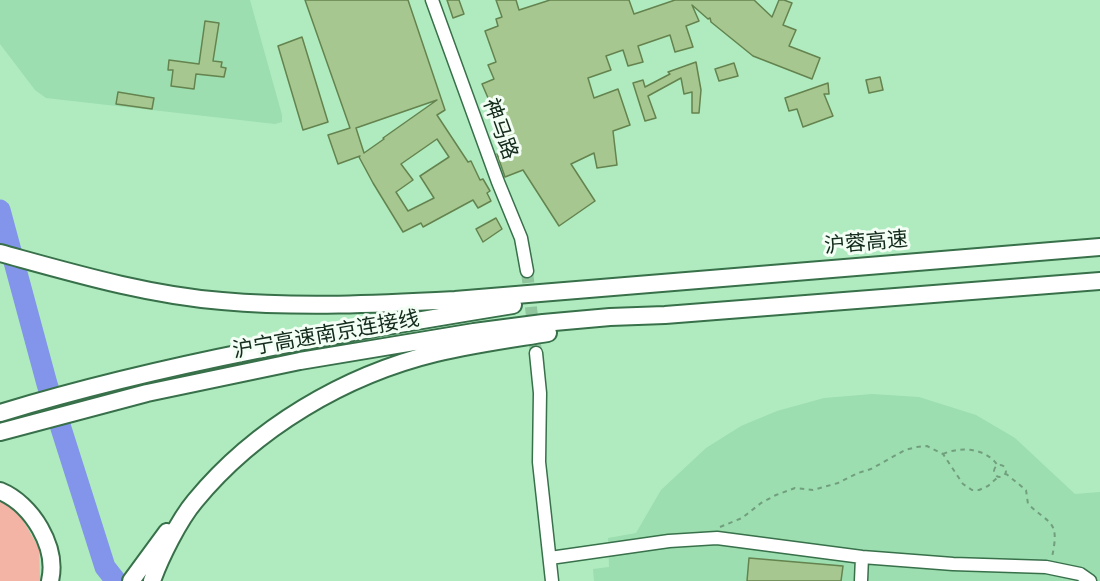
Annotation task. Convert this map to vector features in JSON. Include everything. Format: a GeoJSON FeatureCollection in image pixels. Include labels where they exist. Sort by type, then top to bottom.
{"type":"FeatureCollection","features":[{"type":"Feature","properties":{"kind":"highway","name":"沪蓉高速"},"geometry":{"type":"LineString","coordinates":[[636,285],[1100,247]]}},
{"type":"Feature","properties":{"kind":"highway"},"geometry":{"type":"LineString","coordinates":[[0,253],[164,294],[222,301],[288,305],[455,300],[636,285]]}},
{"type":"Feature","properties":{"kind":"highway"},"geometry":{"type":"LineString","coordinates":[[144,576],[168,546],[193,502],[255,442],[292,415],[335,391],[381,371],[435,353],[546,334],[607,327],[664,315],[1100,281]]}},
{"type":"Feature","properties":{"kind":"highway","name":"沪宁高速南京连接线"},"geometry":{"type":"LineString","coordinates":[[0,413],[40,401],[223,357],[374,327],[636,285]]}},
{"type":"Feature","properties":{"kind":"highway","name":"沪宁高速南京连接线"},"geometry":{"type":"LineString","coordinates":[[0,432],[180,386],[300,361],[543,323],[610,316],[664,315]]}},
{"type":"Feature","properties":{"kind":"highway"},"geometry":{"type":"LineString","coordinates":[[0,491],[22,507],[36,523],[46,540],[51,557],[50,581]]}},
{"type":"Feature","properties":{"kind":"street","name":"神马路"},"geometry":{"type":"LineString","coordinates":[[432,0],[498,182],[521,238],[527,272]]}},
{"type":"Feature","properties":{"kind":"street"},"geometry":{"type":"LineString","coordinates":[[536,353],[540,393],[539,462],[552,581]]}},
{"type":"Feature","properties":{"kind":"street"},"geometry":{"type":"LineString","coordinates":[[550,558],[717,538],[862,556],[953,564],[1046,567],[1080,574],[1090,581]]}},
{"type":"Feature","properties":{"kind":"street"},"geometry":{"type":"LineString","coordinates":[[861,581],[862,556]]}},
{"type":"Feature","properties":{"kind":"path"},"geometry":{"type":"LineString","coordinates":[[717,538],[718,528],[742,518],[761,503],[795,488],[813,490],[838,483],[871,469],[905,450],[917,447],[927,446],[943,454],[963,484],[972,490],[988,486],[1005,473]]}},
{"type":"Feature","properties":{"kind":"path"},"geometry":{"type":"LineString","coordinates":[[943,454],[950,451],[973,450],[994,460],[998,466],[1004,467],[1005,473],[1026,490],[1028,504],[1047,518],[1054,529],[1056,541],[1052,557],[1046,567]]}},
{"type":"Feature","properties":{"kind":"path"},"geometry":{"type":"LineString","coordinates":[[998,466],[994,473],[998,477]]}},
{"type":"Feature","properties":{"kind":"shaded area"},"geometry":{"type":"Polygon","coordinates":[[[0,0],[250,0],[282,122],[275,124],[46,98],[35,90],[0,44],[0,0]]]}},
{"type":"Feature","properties":{"kind":"shaded area"},"geometry":{"type":"Polygon","coordinates":[[[872,394],[919,397],[976,415],[1015,438],[1075,494],[1100,492],[1100,581],[594,581],[593,569],[609,567],[608,538],[636,533],[661,490],[706,448],[741,426],[777,411],[824,398],[872,394]]]}},
{"type":"Feature","properties":{"kind":"shaded area"},"geometry":{"type":"Polygon","coordinates":[[[0,499],[21,517],[39,548],[40,581],[0,581],[0,499]]]}},
{"type":"Feature","properties":{"kind":"building"},"geometry":{"type":"Polygon","coordinates":[[[305,0],[408,0],[445,110],[437,115],[468,162],[471,161],[480,180],[483,179],[490,191],[487,193],[491,201],[478,208],[473,200],[423,227],[421,223],[403,232],[373,183],[360,156],[338,164],[328,135],[350,128],[305,0]],[[437,100],[356,128],[364,153],[383,138],[437,100]],[[437,139],[401,164],[413,180],[396,192],[408,211],[434,198],[420,176],[449,157],[437,139]]]}},
{"type":"Feature","properties":{"kind":"building"},"geometry":{"type":"Polygon","coordinates":[[[447,0],[459,0],[464,14],[453,18],[447,0]]]}},
{"type":"Feature","properties":{"kind":"building"},"geometry":{"type":"Polygon","coordinates":[[[496,0],[516,0],[519,10],[550,0],[629,0],[634,14],[675,0],[754,0],[772,17],[779,0],[784,0],[792,3],[783,25],[796,30],[789,46],[820,58],[812,79],[753,56],[692,5],[699,21],[686,26],[693,47],[675,52],[670,35],[638,46],[643,62],[628,66],[623,50],[606,56],[611,70],[588,78],[594,98],[618,89],[630,125],[613,131],[617,165],[597,168],[594,153],[571,164],[595,201],[559,226],[523,170],[505,177],[497,154],[507,150],[499,129],[501,128],[482,84],[494,79],[488,65],[496,62],[485,31],[498,26],[496,19],[502,17],[496,0]]]}},
{"type":"Feature","properties":{"kind":"building"},"geometry":{"type":"Polygon","coordinates":[[[205,21],[219,23],[213,61],[222,62],[221,67],[226,68],[224,77],[196,74],[194,89],[171,86],[173,70],[168,70],[169,60],[199,64],[205,21]]]}},
{"type":"Feature","properties":{"kind":"building"},"geometry":{"type":"Polygon","coordinates":[[[302,37],[328,122],[303,130],[278,46],[302,37]]]}},
{"type":"Feature","properties":{"kind":"building"},"geometry":{"type":"Polygon","coordinates":[[[696,62],[701,90],[699,113],[692,113],[692,92],[684,94],[681,78],[648,96],[656,118],[645,121],[633,83],[643,80],[645,87],[670,74],[668,72],[696,62]]]}},
{"type":"Feature","properties":{"kind":"building"},"geometry":{"type":"Polygon","coordinates":[[[734,63],[738,76],[719,81],[715,69],[734,63]]]}},
{"type":"Feature","properties":{"kind":"building"},"geometry":{"type":"Polygon","coordinates":[[[880,77],[883,90],[869,93],[866,80],[880,77]]]}},
{"type":"Feature","properties":{"kind":"building"},"geometry":{"type":"Polygon","coordinates":[[[828,83],[829,94],[824,94],[833,116],[803,127],[797,109],[789,111],[785,98],[828,83]]]}},
{"type":"Feature","properties":{"kind":"building"},"geometry":{"type":"Polygon","coordinates":[[[118,92],[154,98],[152,109],[116,104],[118,92]]]}},
{"type":"Feature","properties":{"kind":"building"},"geometry":{"type":"Polygon","coordinates":[[[496,218],[502,229],[483,242],[476,229],[496,218]]]}},
{"type":"Feature","properties":{"kind":"building"},"geometry":{"type":"Polygon","coordinates":[[[749,558],[843,566],[841,581],[747,581],[749,558]]]}},
{"type":"Feature","properties":{"kind":"waterway"},"geometry":{"type":"LineString","coordinates":[[0,210],[47,384],[105,567],[116,581]]}},
{"type":"Feature","properties":{"kind":"tunnel"},"geometry":{"type":"LineString","coordinates":[[527,271],[536,353]]}}]}
